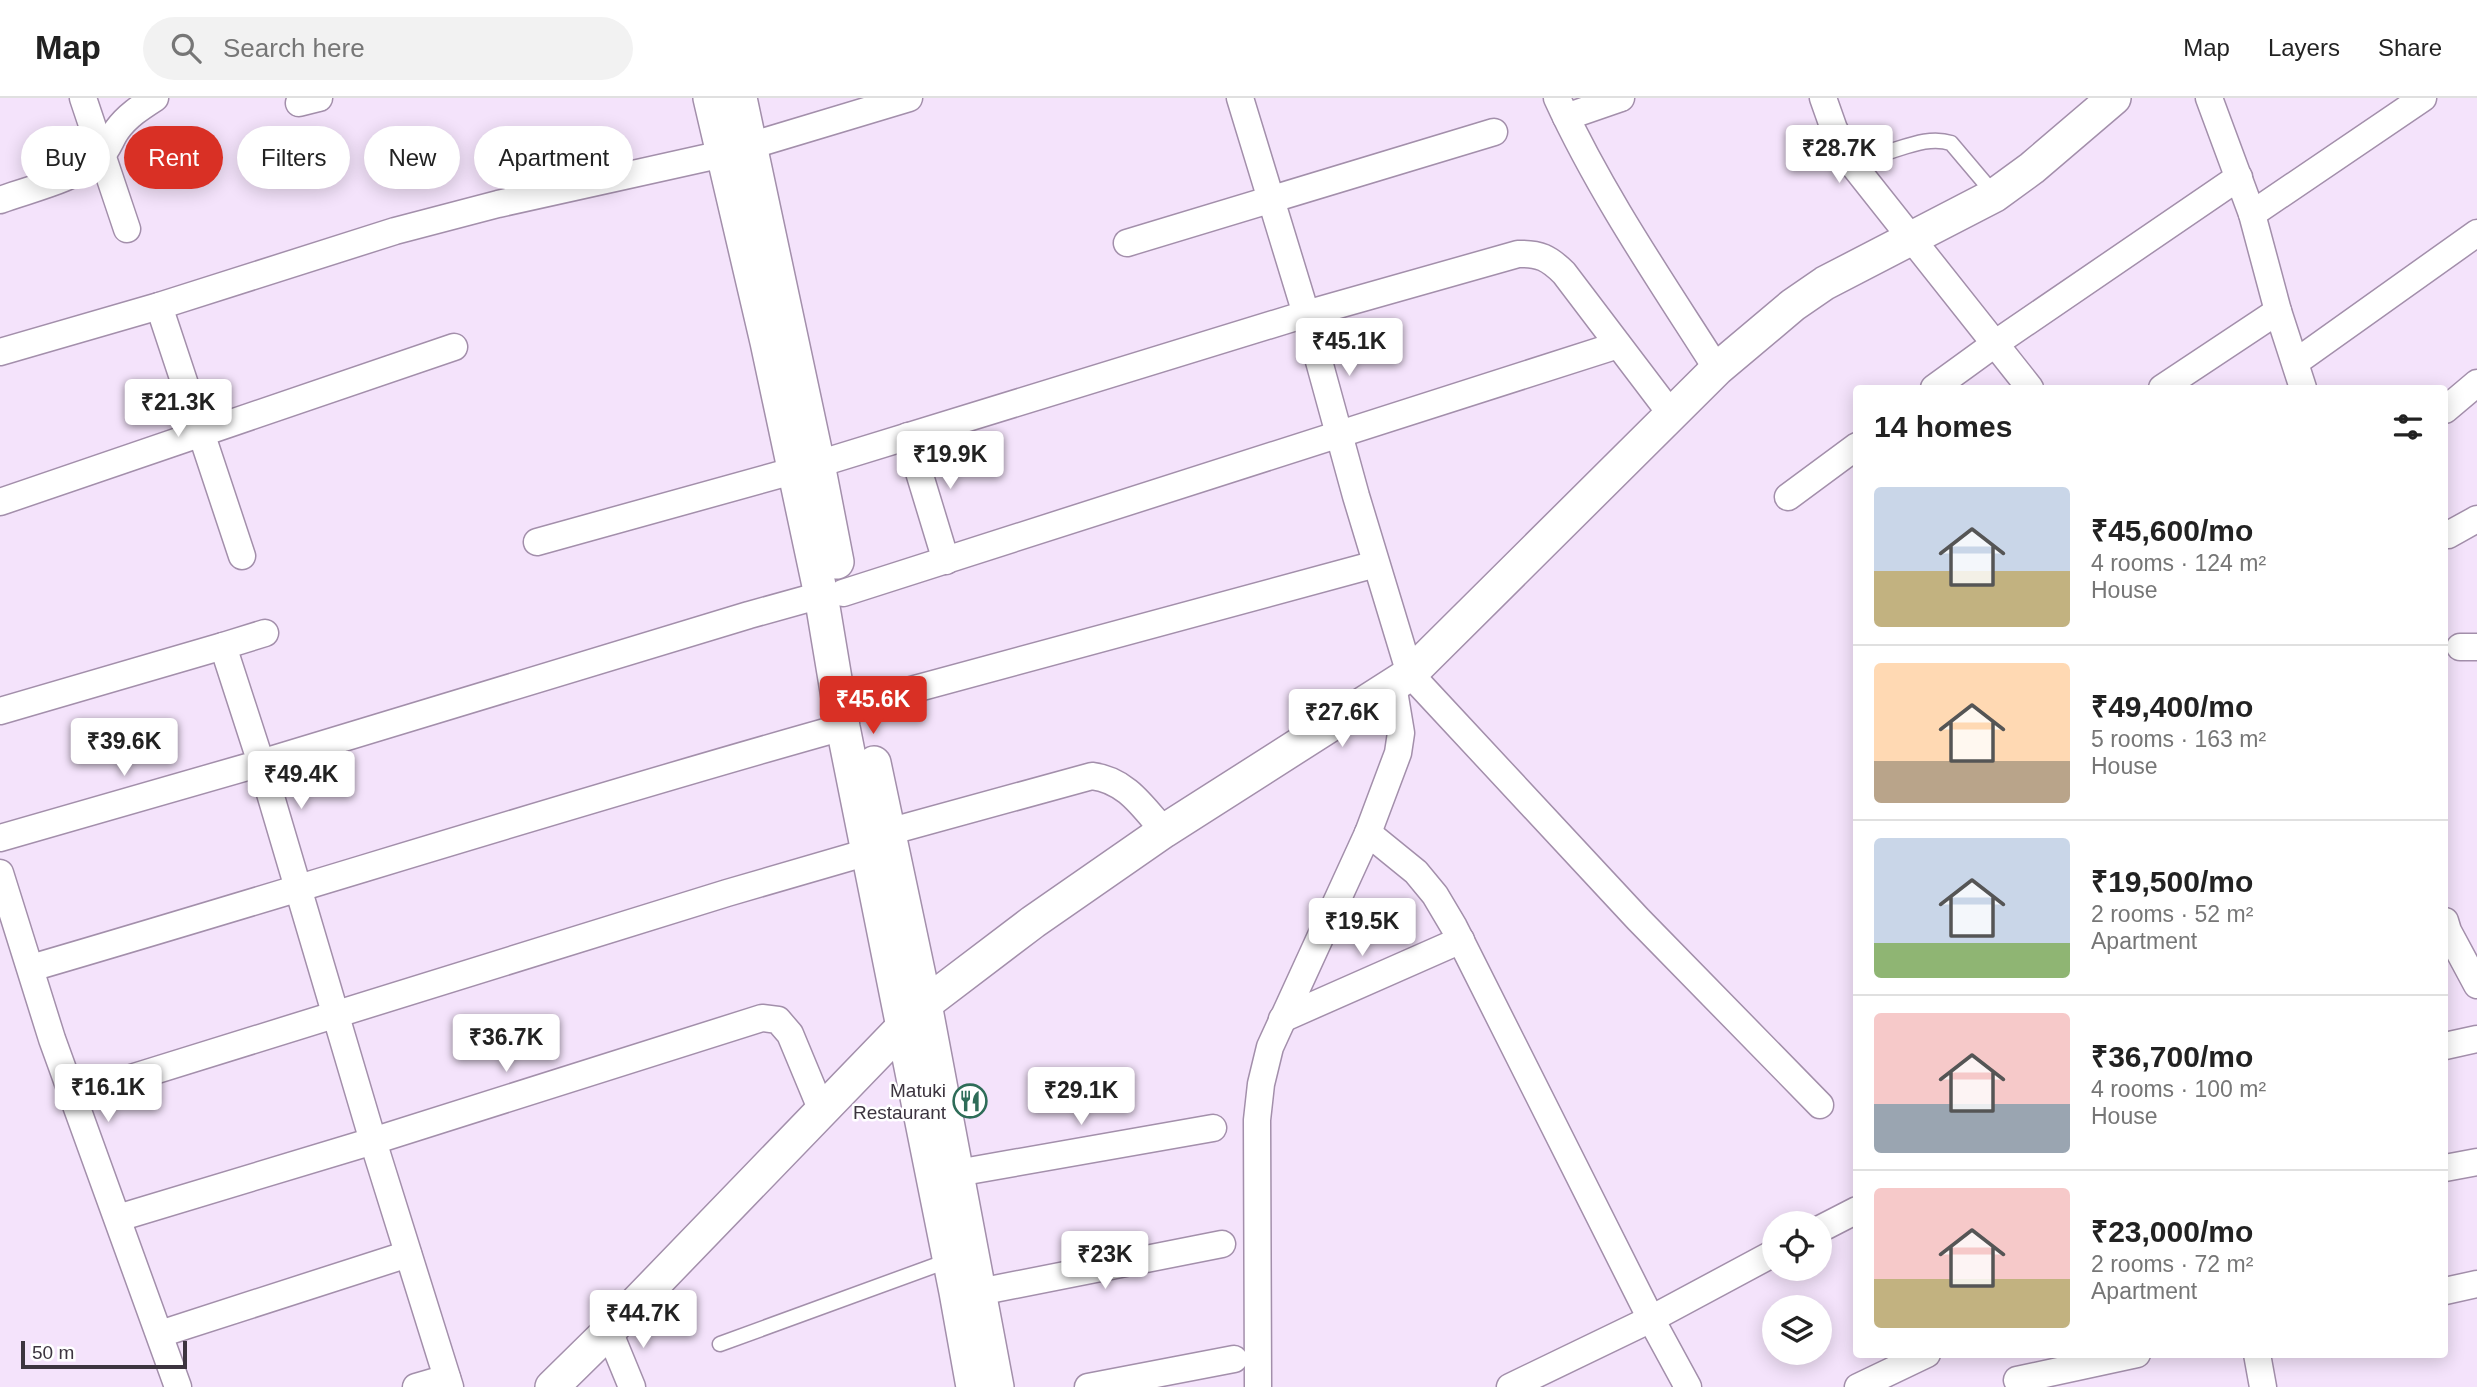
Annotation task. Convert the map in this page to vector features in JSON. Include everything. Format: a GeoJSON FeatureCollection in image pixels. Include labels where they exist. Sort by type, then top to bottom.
{"type":"FeatureCollection","features":[{"type":"Feature","properties":{"kind":"street"},"geometry":{"type":"LineString","coordinates":[[83,98],[93,126]]}},
{"type":"Feature","properties":{"kind":"street"},"geometry":{"type":"LineString","coordinates":[[110,142],[128,117],[155,98]]}},
{"type":"Feature","properties":{"kind":"street"},"geometry":{"type":"LineString","coordinates":[[710,98],[737,150],[807,467],[853,715],[915,1016],[957,1173],[979,1292],[974,1385]]}},
{"type":"Feature","properties":{"kind":"street"},"geometry":{"type":"LineString","coordinates":[[737,150],[740,98]]}},
{"type":"Feature","properties":{"kind":"street"},"geometry":{"type":"LineString","coordinates":[[0,352],[159,306],[395,231],[498,204],[737,150],[909,98]]}},
{"type":"Feature","properties":{"kind":"street"},"geometry":{"type":"LineString","coordinates":[[1621,98],[1561,107],[1623,221],[1717,369]]}},
{"type":"Feature","properties":{"kind":"street"},"geometry":{"type":"LineString","coordinates":[[1823,98],[1834,129],[1854,166],[2028,385]]}},
{"type":"Feature","properties":{"kind":"street"},"geometry":{"type":"LineString","coordinates":[[2209,98],[2252,214],[2278,311],[2303,385]]}},
{"type":"Feature","properties":{"kind":"street"},"geometry":{"type":"LineString","coordinates":[[2252,214],[2423,98]]}},
{"type":"Feature","properties":{"kind":"street"},"geometry":{"type":"LineString","coordinates":[[1242,99],[1269,200],[1341,435],[1376,564],[1402,679],[1400,743],[1368,833],[1270,1047],[1261,1084],[1257,1120],[1258,1387]]}},
{"type":"Feature","properties":{"kind":"street"},"geometry":{"type":"LineString","coordinates":[[552,1387],[915,1016],[1033,922],[1164,831],[1402,679],[1717,369],[1793,305],[1825,283],[1995,195],[2032,168],[2095,110]]}},
{"type":"Feature","properties":{"kind":"street"},"geometry":{"type":"LineString","coordinates":[[1127,243],[1494,132]]}},
{"type":"Feature","properties":{"kind":"street"},"geometry":{"type":"LineString","coordinates":[[110,177],[127,229]]}},
{"type":"Feature","properties":{"kind":"street"},"geometry":{"type":"LineString","coordinates":[[1938,385],[1996,342],[2239,177]]}},
{"type":"Feature","properties":{"kind":"street"},"geometry":{"type":"LineString","coordinates":[[0,200],[31,189]]}},
{"type":"Feature","properties":{"kind":"street"},"geometry":{"type":"LineString","coordinates":[[2296,362],[2477,233]]}},
{"type":"Feature","properties":{"kind":"street"},"geometry":{"type":"LineString","coordinates":[[537,542],[807,467],[1306,314],[1518,254],[1534,253],[1549,258],[1564,272],[1671,414]]}},
{"type":"Feature","properties":{"kind":"street"},"geometry":{"type":"LineString","coordinates":[[159,306],[242,556]]}},
{"type":"Feature","properties":{"kind":"street"},"geometry":{"type":"LineString","coordinates":[[2167,385],[2278,311]]}},
{"type":"Feature","properties":{"kind":"street"},"geometry":{"type":"LineString","coordinates":[[0,838],[261,763],[749,615],[946,561],[1618,345]]}},
{"type":"Feature","properties":{"kind":"street"},"geometry":{"type":"LineString","coordinates":[[0,502],[454,347]]}},
{"type":"Feature","properties":{"kind":"street"},"geometry":{"type":"LineString","coordinates":[[2448,408],[2477,383]]}},
{"type":"Feature","properties":{"kind":"street"},"geometry":{"type":"LineString","coordinates":[[908,436],[946,561]]}},
{"type":"Feature","properties":{"kind":"street"},"geometry":{"type":"LineString","coordinates":[[1788,496],[1853,449]]}},
{"type":"Feature","properties":{"kind":"street"},"geometry":{"type":"LineString","coordinates":[[2448,534],[2477,519]]}},
{"type":"Feature","properties":{"kind":"street"},"geometry":{"type":"LineString","coordinates":[[31,968],[655,780],[853,715],[1376,564]]}},
{"type":"Feature","properties":{"kind":"street"},"geometry":{"type":"LineString","coordinates":[[0,710],[265,633]]}},
{"type":"Feature","properties":{"kind":"street"},"geometry":{"type":"LineString","coordinates":[[223,646],[300,889],[373,1142],[448,1382],[416,1387]]}},
{"type":"Feature","properties":{"kind":"street"},"geometry":{"type":"LineString","coordinates":[[1402,679],[1820,1105]]}},
{"type":"Feature","properties":{"kind":"street"},"geometry":{"type":"LineString","coordinates":[[73,1096],[1093,776],[1107,778],[1124,786],[1164,831]]}},
{"type":"Feature","properties":{"kind":"street"},"geometry":{"type":"LineString","coordinates":[[1368,833],[1416,872],[1435,895],[1461,940],[1651,1319],[1688,1387]]}},
{"type":"Feature","properties":{"kind":"street"},"geometry":{"type":"LineString","coordinates":[[0,873],[52,1039],[178,1387]]}},
{"type":"Feature","properties":{"kind":"street"},"geometry":{"type":"LineString","coordinates":[[2448,932],[2477,985]]}},
{"type":"Feature","properties":{"kind":"street"},"geometry":{"type":"LineString","coordinates":[[1282,1019],[1461,940]]}},
{"type":"Feature","properties":{"kind":"street"},"geometry":{"type":"LineString","coordinates":[[915,1016],[950,1260],[974,1385]]}},
{"type":"Feature","properties":{"kind":"street"},"geometry":{"type":"LineString","coordinates":[[118,1218],[373,1142],[762,1018],[778,1020],[790,1034],[822,1111]]}},
{"type":"Feature","properties":{"kind":"street"},"geometry":{"type":"LineString","coordinates":[[2448,1045],[2477,1038]]}},
{"type":"Feature","properties":{"kind":"street"},"geometry":{"type":"LineString","coordinates":[[957,1173],[1213,1128]]}},
{"type":"Feature","properties":{"kind":"street"},"geometry":{"type":"LineString","coordinates":[[2448,1167],[2477,1162]]}},
{"type":"Feature","properties":{"kind":"street"},"geometry":{"type":"LineString","coordinates":[[1832,1223],[1853,1212]]}},
{"type":"Feature","properties":{"kind":"street"},"geometry":{"type":"LineString","coordinates":[[979,1292],[1222,1244]]}},
{"type":"Feature","properties":{"kind":"street"},"geometry":{"type":"LineString","coordinates":[[160,1334],[408,1254]]}},
{"type":"Feature","properties":{"kind":"street"},"geometry":{"type":"LineString","coordinates":[[1510,1387],[1651,1319],[1762,1259]]}},
{"type":"Feature","properties":{"kind":"street"},"geometry":{"type":"LineString","coordinates":[[2448,1290],[2477,1284]]}},
{"type":"Feature","properties":{"kind":"street"},"geometry":{"type":"LineString","coordinates":[[609,1331],[632,1387]]}},
{"type":"Feature","properties":{"kind":"street"},"geometry":{"type":"LineString","coordinates":[[1858,1387],[1919,1358]]}},
{"type":"Feature","properties":{"kind":"street"},"geometry":{"type":"LineString","coordinates":[[2017,1380],[2119,1358]]}},
{"type":"Feature","properties":{"kind":"street"},"geometry":{"type":"LineString","coordinates":[[2258,1358],[2263,1387]]}},
{"type":"Feature","properties":{"kind":"street"},"geometry":{"type":"LineString","coordinates":[[1088,1387],[1234,1359]]}},
{"type":"Feature","properties":{"kind":"lane"},"geometry":{"type":"LineString","coordinates":[[1888,152],[1931,141],[1951,143],[1995,195]]}},
{"type":"Feature","properties":{"kind":"lane"},"geometry":{"type":"LineString","coordinates":[[720,1344],[950,1260]]}},
{"type":"Feature","properties":{"kind":"place","name":"Matuki Restaurant"},"geometry":{"type":"Point","coordinates":[970,1101]}}]}
